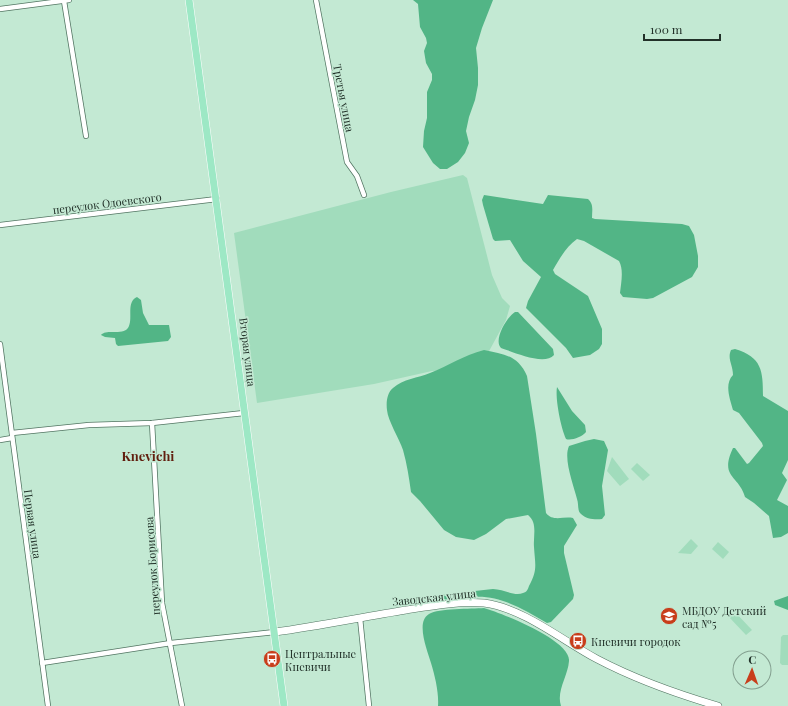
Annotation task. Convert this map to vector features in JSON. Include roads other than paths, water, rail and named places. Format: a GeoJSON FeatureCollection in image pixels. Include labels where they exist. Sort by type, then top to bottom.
{"type":"FeatureCollection","features":[{"type":"Feature","properties":{"kind":"main road","name":"Вторая улица"},"geometry":{"type":"LineString","coordinates":[[189,0],[217,199],[244,413],[284,706]]}},
{"type":"Feature","properties":{"kind":"street"},"geometry":{"type":"LineString","coordinates":[[0,9],[66,0],[86,136]]}},
{"type":"Feature","properties":{"kind":"street","name":"Третья улица"},"geometry":{"type":"LineString","coordinates":[[316,0],[347,162],[358,176],[364,195]]}},
{"type":"Feature","properties":{"kind":"street","name":"переулок Одоевского"},"geometry":{"type":"LineString","coordinates":[[0,225],[217,199]]}},
{"type":"Feature","properties":{"kind":"street","name":"Первая улица"},"geometry":{"type":"LineString","coordinates":[[0,344],[48,706]]}},
{"type":"Feature","properties":{"kind":"street"},"geometry":{"type":"LineString","coordinates":[[0,440],[12,436],[89,425],[152,423],[244,413]]}},
{"type":"Feature","properties":{"kind":"street","name":"переулок Борисова"},"geometry":{"type":"LineString","coordinates":[[152,423],[162,603],[166,628],[171,643],[182,706]]}},
{"type":"Feature","properties":{"kind":"street","name":"Заводская улица"},"geometry":{"type":"LineString","coordinates":[[275,632],[426,607],[461,604],[484,604],[496,606],[521,616],[553,632],[596,659],[613,667],[670,691],[718,706]]}},
{"type":"Feature","properties":{"kind":"street"},"geometry":{"type":"LineString","coordinates":[[360,618],[370,706]]}},
{"type":"Feature","properties":{"kind":"street"},"geometry":{"type":"LineString","coordinates":[[42,663],[171,643],[275,632]]}},
{"type":"Feature","properties":{"kind":"place","name":"МБДОУ Детский сад №5"},"geometry":{"type":"Point","coordinates":[669,616]}},
{"type":"Feature","properties":{"kind":"place","name":"Кневичи городок"},"geometry":{"type":"Point","coordinates":[578,641]}},
{"type":"Feature","properties":{"kind":"place","name":"Центральные Кневичи"},"geometry":{"type":"Point","coordinates":[272,659]}},
{"type":"Feature","properties":{"kind":"district","name":"Knevichi"},"geometry":{"type":"Point","coordinates":[148,455]}}]}
